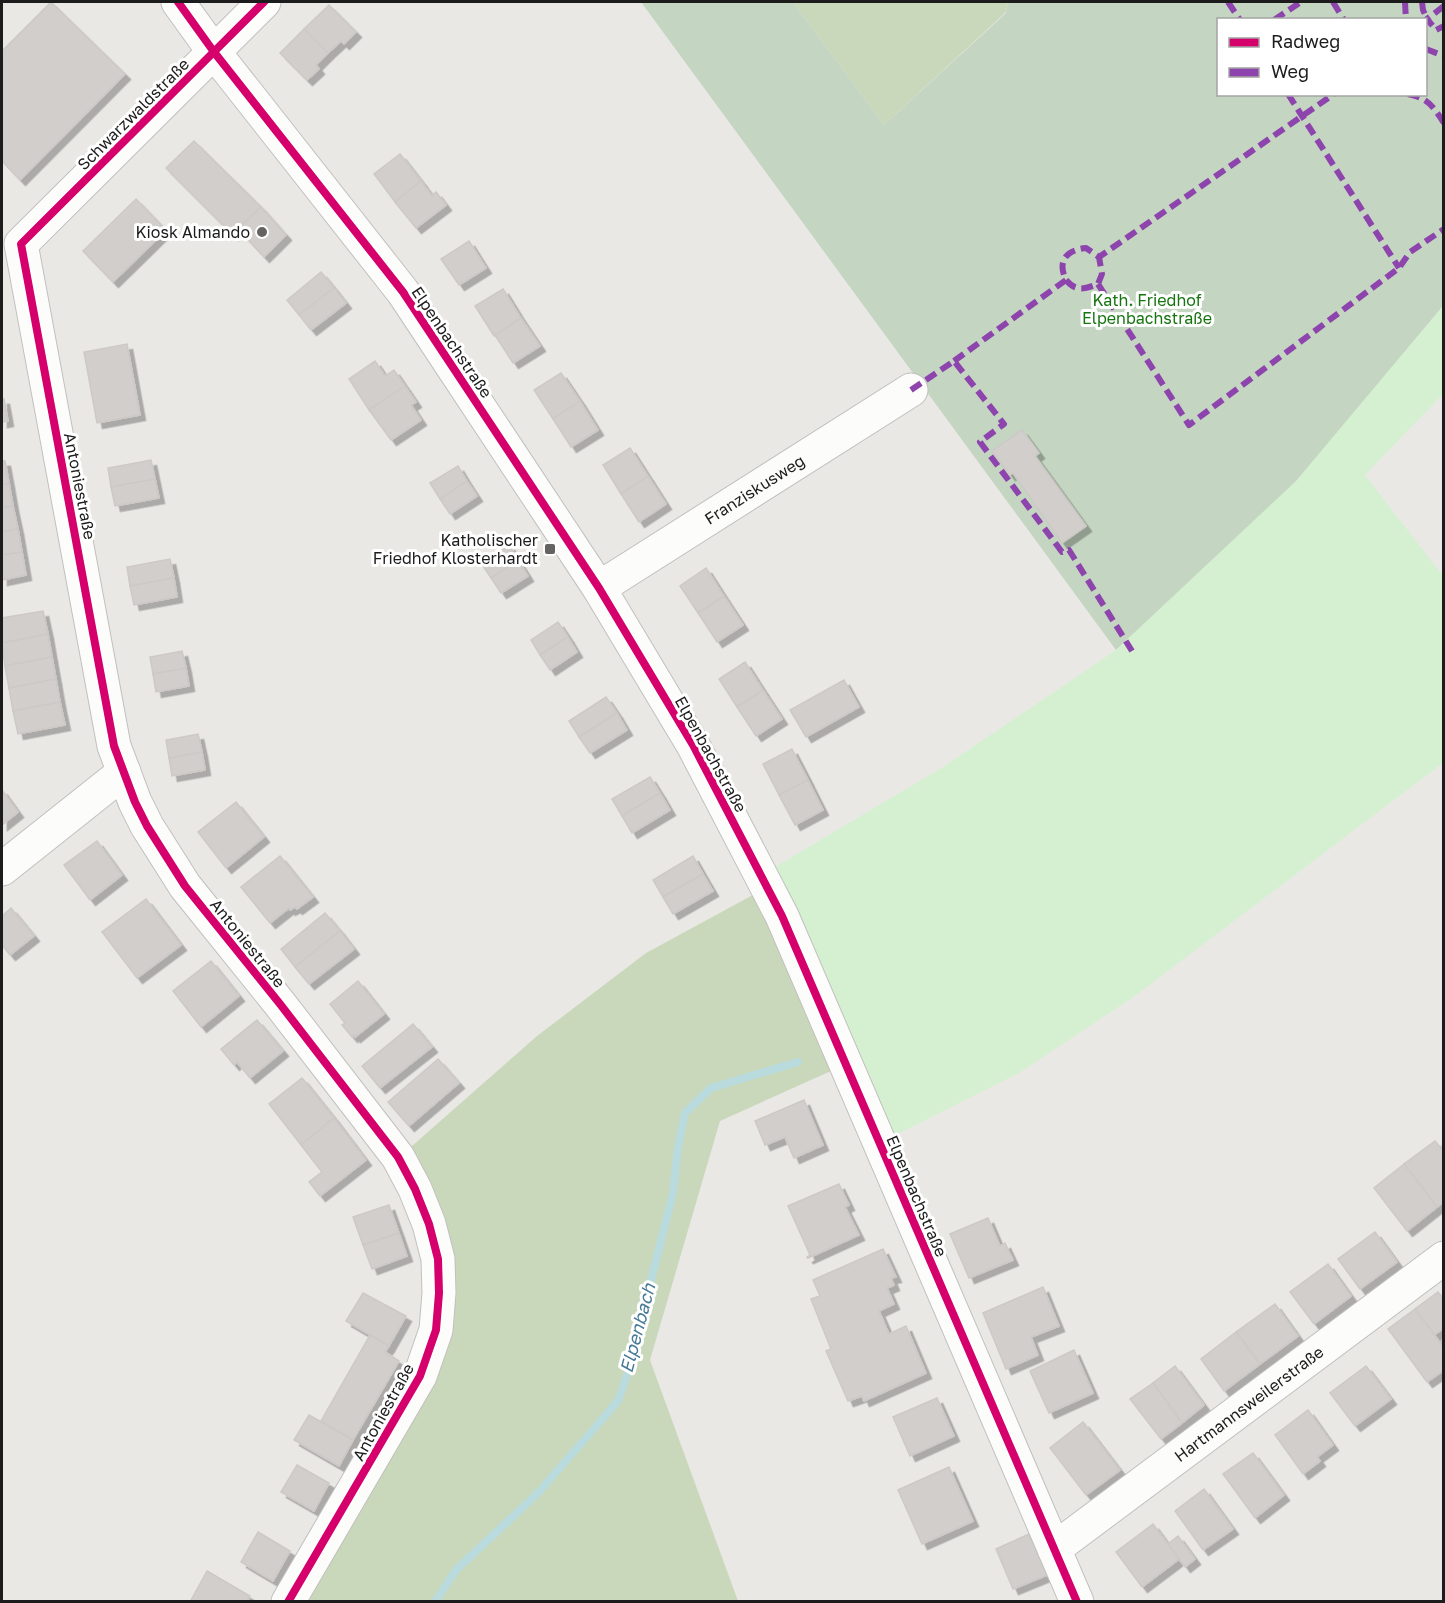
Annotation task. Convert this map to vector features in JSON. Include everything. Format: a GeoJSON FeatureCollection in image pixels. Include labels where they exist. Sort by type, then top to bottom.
{"type":"FeatureCollection","features":[{"type":"Feature","properties":{"kind":"street","name":"Elpenbachstraße"},"geometry":{"type":"LineString","coordinates":[[178,2],[214,52],[403,292],[599,588],[693,745],[782,916],[1077,1602]]}},
{"type":"Feature","properties":{"kind":"street","name":"Schwarzwaldstraße"},"geometry":{"type":"LineString","coordinates":[[21,244],[264,2]]}},
{"type":"Feature","properties":{"kind":"street","name":"Antoniestraße"},"geometry":{"type":"LineString","coordinates":[[21,244],[114,746],[124,772],[147,826],[185,886],[398,1157],[416,1189],[429,1224],[438,1259],[439,1293],[436,1330],[420,1376],[288,1602]]}},
{"type":"Feature","properties":{"kind":"street","name":"Franziskusweg"},"geometry":{"type":"LineString","coordinates":[[599,588],[911,390]]}},
{"type":"Feature","properties":{"kind":"street"},"geometry":{"type":"LineString","coordinates":[[2,869],[124,772]]}},
{"type":"Feature","properties":{"kind":"street","name":"Hartmannsweilerstraße"},"geometry":{"type":"LineString","coordinates":[[1054,1549],[1443,1258]]}},
{"type":"Feature","properties":{"kind":"green space","name":"Kath. Friedhof Elpenbachstraße"},"geometry":{"type":"Polygon","coordinates":[[[641,2],[793,2],[884,125],[1006,13],[1008,2],[1443,2],[1443,306],[1296,482],[1116,650],[641,2]]]}},
{"type":"Feature","properties":{"kind":"green space"},"geometry":{"type":"Polygon","coordinates":[[[793,2],[1008,2],[1006,12],[884,125],[793,2]]]}},
{"type":"Feature","properties":{"kind":"green space"},"geometry":{"type":"Polygon","coordinates":[[[1443,306],[1443,394],[1365,475],[1443,576],[1443,763],[1132,998],[1019,1073],[886,1140],[765,873],[943,767],[1116,650],[1296,481],[1443,306]]]}},
{"type":"Feature","properties":{"kind":"green space"},"geometry":{"type":"Polygon","coordinates":[[[762,890],[842,1066],[720,1121],[650,1360],[738,1601],[298,1602],[442,1327],[404,1153],[537,1036],[646,953],[762,890]]]}},
{"type":"Feature","properties":{"kind":"building"},"geometry":{"type":"Polygon","coordinates":[[[51,2],[125,74],[20,180],[2,161],[2,51],[51,2]]]}},
{"type":"Feature","properties":{"kind":"building"},"geometry":{"type":"Polygon","coordinates":[[[329,5],[356,32],[344,44],[341,41],[328,53],[304,29],[329,5]]]}},
{"type":"Feature","properties":{"kind":"building"},"geometry":{"type":"Polygon","coordinates":[[[304,29],[328,53],[316,65],[319,69],[307,80],[280,53],[304,29]]]}},
{"type":"Feature","properties":{"kind":"building"},"geometry":{"type":"Polygon","coordinates":[[[194,141],[261,207],[233,235],[166,168],[194,141]]]}},
{"type":"Feature","properties":{"kind":"building"},"geometry":{"type":"Polygon","coordinates":[[[400,154],[421,181],[395,202],[374,174],[400,154]]]}},
{"type":"Feature","properties":{"kind":"building"},"geometry":{"type":"Polygon","coordinates":[[[421,181],[432,196],[436,192],[446,205],[416,228],[395,202],[421,181]]]}},
{"type":"Feature","properties":{"kind":"building"},"geometry":{"type":"Polygon","coordinates":[[[136,199],[166,230],[113,282],[83,251],[136,199]]]}},
{"type":"Feature","properties":{"kind":"building","name":"Kiosk Almando"},"geometry":{"type":"Polygon","coordinates":[[[261,207],[286,235],[264,257],[238,229],[261,207]]]}},
{"type":"Feature","properties":{"kind":"building"},"geometry":{"type":"Polygon","coordinates":[[[469,241],[486,268],[459,285],[441,259],[469,241]]]}},
{"type":"Feature","properties":{"kind":"building"},"geometry":{"type":"Polygon","coordinates":[[[321,272],[334,288],[299,315],[287,300],[321,272]]]}},
{"type":"Feature","properties":{"kind":"building"},"geometry":{"type":"Polygon","coordinates":[[[334,288],[346,303],[311,330],[299,315],[334,288]]]}},
{"type":"Feature","properties":{"kind":"building"},"geometry":{"type":"Polygon","coordinates":[[[503,289],[521,318],[494,336],[475,306],[503,289]]]}},
{"type":"Feature","properties":{"kind":"building"},"geometry":{"type":"Polygon","coordinates":[[[521,318],[540,346],[513,363],[495,335],[521,318]]]}},
{"type":"Feature","properties":{"kind":"building"},"geometry":{"type":"Polygon","coordinates":[[[127,344],[140,415],[97,423],[84,352],[127,344]]]}},
{"type":"Feature","properties":{"kind":"building"},"geometry":{"type":"Polygon","coordinates":[[[375,361],[385,376],[394,370],[405,386],[369,410],[349,379],[375,361]]]}},
{"type":"Feature","properties":{"kind":"building"},"geometry":{"type":"Polygon","coordinates":[[[561,373],[580,401],[553,419],[534,390],[561,373]]]}},
{"type":"Feature","properties":{"kind":"building"},"geometry":{"type":"Polygon","coordinates":[[[405,386],[416,402],[411,405],[421,420],[391,440],[369,410],[405,386]]]}},
{"type":"Feature","properties":{"kind":"building"},"geometry":{"type":"Polygon","coordinates":[[[2,399],[4,399],[8,421],[2,422],[2,399]]]}},
{"type":"Feature","properties":{"kind":"building"},"geometry":{"type":"Polygon","coordinates":[[[580,401],[598,430],[571,447],[553,419],[580,401]]]}},
{"type":"Feature","properties":{"kind":"building"},"geometry":{"type":"Polygon","coordinates":[[[1022,430],[1039,453],[1035,456],[1086,526],[1062,543],[1013,473],[1010,475],[992,451],[1022,430]]]}},
{"type":"Feature","properties":{"kind":"building"},"geometry":{"type":"Polygon","coordinates":[[[630,448],[648,476],[621,494],[603,465],[630,448]]]}},
{"type":"Feature","properties":{"kind":"building"},"geometry":{"type":"Polygon","coordinates":[[[151,460],[155,479],[111,487],[108,468],[151,460]]]}},
{"type":"Feature","properties":{"kind":"building"},"geometry":{"type":"Polygon","coordinates":[[[2,461],[5,461],[9,483],[2,485],[2,461]]]}},
{"type":"Feature","properties":{"kind":"building"},"geometry":{"type":"Polygon","coordinates":[[[458,466],[467,481],[440,499],[430,483],[458,466]]]}},
{"type":"Feature","properties":{"kind":"building"},"geometry":{"type":"Polygon","coordinates":[[[648,476],[666,504],[639,522],[621,494],[648,476]]]}},
{"type":"Feature","properties":{"kind":"building"},"geometry":{"type":"Polygon","coordinates":[[[155,479],[159,498],[115,506],[111,487],[155,479]]]}},
{"type":"Feature","properties":{"kind":"building"},"geometry":{"type":"Polygon","coordinates":[[[467,481],[477,496],[450,514],[440,499],[467,481]]]}},
{"type":"Feature","properties":{"kind":"building"},"geometry":{"type":"Polygon","coordinates":[[[9,483],[13,506],[2,508],[2,485],[9,483]]]}},
{"type":"Feature","properties":{"kind":"building"},"geometry":{"type":"Polygon","coordinates":[[[13,506],[18,529],[2,532],[2,508],[13,506]]]}},
{"type":"Feature","properties":{"kind":"building"},"geometry":{"type":"Polygon","coordinates":[[[18,529],[22,552],[2,555],[2,532],[18,529]]]}},
{"type":"Feature","properties":{"kind":"building"},"geometry":{"type":"Polygon","coordinates":[[[509,545],[518,560],[491,578],[481,563],[509,545]]]}},
{"type":"Feature","properties":{"kind":"building"},"geometry":{"type":"Polygon","coordinates":[[[22,552],[26,575],[2,580],[2,555],[22,552]]]}},
{"type":"Feature","properties":{"kind":"building"},"geometry":{"type":"Polygon","coordinates":[[[170,559],[174,578],[130,586],[127,567],[170,559]]]}},
{"type":"Feature","properties":{"kind":"building"},"geometry":{"type":"Polygon","coordinates":[[[518,560],[528,576],[501,593],[491,578],[518,560]]]}},
{"type":"Feature","properties":{"kind":"building"},"geometry":{"type":"Polygon","coordinates":[[[706,568],[724,596],[698,613],[680,586],[706,568]]]}},
{"type":"Feature","properties":{"kind":"building"},"geometry":{"type":"Polygon","coordinates":[[[174,578],[177,597],[134,605],[130,586],[174,578]]]}},
{"type":"Feature","properties":{"kind":"building"},"geometry":{"type":"Polygon","coordinates":[[[724,596],[743,625],[717,642],[698,613],[724,596]]]}},
{"type":"Feature","properties":{"kind":"building"},"geometry":{"type":"Polygon","coordinates":[[[43,611],[48,634],[2,643],[2,618],[43,611]]]}},
{"type":"Feature","properties":{"kind":"building"},"geometry":{"type":"Polygon","coordinates":[[[558,622],[568,637],[540,655],[531,640],[558,622]]]}},
{"type":"Feature","properties":{"kind":"building"},"geometry":{"type":"Polygon","coordinates":[[[48,634],[52,657],[5,666],[2,643],[48,634]]]}},
{"type":"Feature","properties":{"kind":"building"},"geometry":{"type":"Polygon","coordinates":[[[568,637],[577,652],[550,670],[540,655],[568,637]]]}},
{"type":"Feature","properties":{"kind":"building"},"geometry":{"type":"Polygon","coordinates":[[[182,651],[186,668],[153,674],[150,657],[182,651]]]}},
{"type":"Feature","properties":{"kind":"building"},"geometry":{"type":"Polygon","coordinates":[[[52,657],[56,679],[9,688],[5,666],[52,657]]]}},
{"type":"Feature","properties":{"kind":"building"},"geometry":{"type":"Polygon","coordinates":[[[745,662],[763,690],[737,707],[719,679],[745,662]]]}},
{"type":"Feature","properties":{"kind":"building"},"geometry":{"type":"Polygon","coordinates":[[[186,668],[189,686],[156,692],[153,674],[186,668]]]}},
{"type":"Feature","properties":{"kind":"building"},"geometry":{"type":"Polygon","coordinates":[[[56,679],[60,702],[13,711],[9,688],[56,679]]]}},
{"type":"Feature","properties":{"kind":"building"},"geometry":{"type":"Polygon","coordinates":[[[844,680],[859,707],[806,737],[790,710],[844,680]]]}},
{"type":"Feature","properties":{"kind":"building"},"geometry":{"type":"Polygon","coordinates":[[[763,690],[782,719],[756,736],[737,707],[763,690]]]}},
{"type":"Feature","properties":{"kind":"building"},"geometry":{"type":"Polygon","coordinates":[[[606,697],[617,713],[579,737],[569,721],[606,697]]]}},
{"type":"Feature","properties":{"kind":"building"},"geometry":{"type":"Polygon","coordinates":[[[60,702],[65,725],[18,734],[13,711],[60,702]]]}},
{"type":"Feature","properties":{"kind":"building"},"geometry":{"type":"Polygon","coordinates":[[[617,713],[627,730],[590,753],[579,737],[617,713]]]}},
{"type":"Feature","properties":{"kind":"building"},"geometry":{"type":"Polygon","coordinates":[[[198,734],[202,752],[169,758],[166,740],[198,734]]]}},
{"type":"Feature","properties":{"kind":"building"},"geometry":{"type":"Polygon","coordinates":[[[792,749],[808,780],[779,795],[763,764],[792,749]]]}},
{"type":"Feature","properties":{"kind":"building"},"geometry":{"type":"Polygon","coordinates":[[[202,752],[205,770],[172,776],[169,758],[202,752]]]}},
{"type":"Feature","properties":{"kind":"building"},"geometry":{"type":"Polygon","coordinates":[[[650,777],[660,793],[622,816],[612,799],[650,777]]]}},
{"type":"Feature","properties":{"kind":"building"},"geometry":{"type":"Polygon","coordinates":[[[808,780],[823,810],[795,825],[779,795],[808,780]]]}},
{"type":"Feature","properties":{"kind":"building"},"geometry":{"type":"Polygon","coordinates":[[[2,790],[18,812],[2,825],[2,790]]]}},
{"type":"Feature","properties":{"kind":"building"},"geometry":{"type":"Polygon","coordinates":[[[660,793],[670,810],[632,833],[622,816],[660,793]]]}},
{"type":"Feature","properties":{"kind":"building"},"geometry":{"type":"Polygon","coordinates":[[[236,802],[264,837],[226,868],[198,832],[236,802]]]}},
{"type":"Feature","properties":{"kind":"building"},"geometry":{"type":"Polygon","coordinates":[[[97,841],[122,875],[90,900],[64,865],[97,841]]]}},
{"type":"Feature","properties":{"kind":"building"},"geometry":{"type":"Polygon","coordinates":[[[280,856],[313,897],[297,909],[295,907],[290,910],[289,908],[270,923],[241,887],[280,856]]]}},
{"type":"Feature","properties":{"kind":"building"},"geometry":{"type":"Polygon","coordinates":[[[693,856],[703,874],[663,897],[653,880],[693,856]]]}},
{"type":"Feature","properties":{"kind":"building"},"geometry":{"type":"Polygon","coordinates":[[[703,874],[713,891],[673,914],[663,897],[703,874]]]}},
{"type":"Feature","properties":{"kind":"building"},"geometry":{"type":"Polygon","coordinates":[[[146,899],[181,945],[137,978],[102,932],[146,899]]]}},
{"type":"Feature","properties":{"kind":"building"},"geometry":{"type":"Polygon","coordinates":[[[11,908],[34,936],[10,955],[2,945],[2,916],[11,908]]]}},
{"type":"Feature","properties":{"kind":"building"},"geometry":{"type":"Polygon","coordinates":[[[325,913],[340,931],[295,967],[281,949],[325,913]]]}},
{"type":"Feature","properties":{"kind":"building"},"geometry":{"type":"Polygon","coordinates":[[[340,931],[354,949],[309,984],[295,967],[340,931]]]}},
{"type":"Feature","properties":{"kind":"building"},"geometry":{"type":"Polygon","coordinates":[[[211,961],[239,996],[201,1027],[173,991],[211,961]]]}},
{"type":"Feature","properties":{"kind":"building"},"geometry":{"type":"Polygon","coordinates":[[[358,981],[384,1014],[352,1037],[342,1025],[345,1023],[330,1004],[358,981]]]}},
{"type":"Feature","properties":{"kind":"building"},"geometry":{"type":"Polygon","coordinates":[[[257,1020],[283,1051],[250,1078],[237,1062],[234,1065],[221,1049],[257,1020]]]}},
{"type":"Feature","properties":{"kind":"building"},"geometry":{"type":"Polygon","coordinates":[[[413,1024],[432,1047],[380,1088],[362,1066],[413,1024]]]}},
{"type":"Feature","properties":{"kind":"building"},"geometry":{"type":"Polygon","coordinates":[[[438,1059],[459,1083],[409,1126],[388,1102],[438,1059]]]}},
{"type":"Feature","properties":{"kind":"building"},"geometry":{"type":"Polygon","coordinates":[[[302,1078],[334,1118],[301,1145],[269,1104],[302,1078]]]}},
{"type":"Feature","properties":{"kind":"building"},"geometry":{"type":"Polygon","coordinates":[[[804,1100],[823,1145],[794,1158],[785,1137],[765,1145],[755,1121],[804,1100]]]}},
{"type":"Feature","properties":{"kind":"building"},"geometry":{"type":"Polygon","coordinates":[[[334,1118],[366,1160],[320,1196],[309,1182],[322,1172],[301,1145],[334,1118]]]}},
{"type":"Feature","properties":{"kind":"building"},"geometry":{"type":"Polygon","coordinates":[[[1435,1141],[1444,1152],[1444,1202],[1437,1207],[1404,1164],[1435,1141]]]}},
{"type":"Feature","properties":{"kind":"building"},"geometry":{"type":"Polygon","coordinates":[[[1404,1164],[1437,1207],[1407,1231],[1374,1188],[1404,1164]]]}},
{"type":"Feature","properties":{"kind":"building"},"geometry":{"type":"Polygon","coordinates":[[[839,1184],[849,1205],[845,1207],[859,1235],[808,1258],[810,1255],[788,1206],[839,1184]]]}},
{"type":"Feature","properties":{"kind":"building"},"geometry":{"type":"Polygon","coordinates":[[[389,1205],[399,1233],[363,1245],[353,1217],[389,1205]]]}},
{"type":"Feature","properties":{"kind":"building"},"geometry":{"type":"Polygon","coordinates":[[[988,1218],[1000,1246],[1005,1243],[1013,1260],[969,1278],[950,1234],[988,1218]]]}},
{"type":"Feature","properties":{"kind":"building"},"geometry":{"type":"Polygon","coordinates":[[[1375,1232],[1397,1262],[1360,1289],[1338,1259],[1375,1232]]]}},
{"type":"Feature","properties":{"kind":"building"},"geometry":{"type":"Polygon","coordinates":[[[399,1233],[407,1256],[372,1269],[363,1245],[399,1233]]]}},
{"type":"Feature","properties":{"kind":"building"},"geometry":{"type":"Polygon","coordinates":[[[883,1249],[896,1277],[891,1278],[894,1285],[887,1288],[894,1304],[879,1311],[889,1334],[906,1326],[926,1373],[864,1401],[862,1396],[848,1401],[826,1351],[831,1349],[811,1299],[820,1296],[813,1280],[883,1249]]]}},
{"type":"Feature","properties":{"kind":"building"},"geometry":{"type":"Polygon","coordinates":[[[1328,1264],[1351,1296],[1314,1324],[1290,1292],[1328,1264]]]}},
{"type":"Feature","properties":{"kind":"building"},"geometry":{"type":"Polygon","coordinates":[[[1043,1287],[1059,1326],[1031,1337],[1038,1355],[1006,1369],[983,1313],[1043,1287]]]}},
{"type":"Feature","properties":{"kind":"building"},"geometry":{"type":"Polygon","coordinates":[[[1438,1292],[1444,1299],[1444,1328],[1434,1335],[1415,1309],[1438,1292]]]}},
{"type":"Feature","properties":{"kind":"building"},"geometry":{"type":"Polygon","coordinates":[[[363,1293],[406,1316],[389,1346],[346,1321],[363,1293]]]}},
{"type":"Feature","properties":{"kind":"building"},"geometry":{"type":"Polygon","coordinates":[[[1275,1304],[1298,1336],[1260,1364],[1236,1332],[1275,1304]]]}},
{"type":"Feature","properties":{"kind":"building"},"geometry":{"type":"Polygon","coordinates":[[[1415,1309],[1444,1348],[1444,1370],[1427,1382],[1388,1329],[1415,1309]]]}},
{"type":"Feature","properties":{"kind":"building"},"geometry":{"type":"Polygon","coordinates":[[[1236,1332],[1260,1364],[1224,1391],[1201,1359],[1236,1332]]]}},
{"type":"Feature","properties":{"kind":"building"},"geometry":{"type":"Polygon","coordinates":[[[370,1335],[389,1346],[385,1352],[399,1361],[353,1440],[321,1421],[370,1335]]]}},
{"type":"Feature","properties":{"kind":"building"},"geometry":{"type":"Polygon","coordinates":[[[1074,1350],[1093,1393],[1049,1413],[1030,1371],[1074,1350]]]}},
{"type":"Feature","properties":{"kind":"building"},"geometry":{"type":"Polygon","coordinates":[[[1175,1366],[1204,1405],[1182,1423],[1153,1383],[1175,1366]]]}},
{"type":"Feature","properties":{"kind":"building"},"geometry":{"type":"Polygon","coordinates":[[[1366,1366],[1391,1399],[1355,1426],[1330,1393],[1366,1366]]]}},
{"type":"Feature","properties":{"kind":"building"},"geometry":{"type":"Polygon","coordinates":[[[1153,1383],[1182,1423],[1161,1439],[1130,1399],[1153,1383]]]}},
{"type":"Feature","properties":{"kind":"building"},"geometry":{"type":"Polygon","coordinates":[[[937,1398],[954,1436],[910,1456],[893,1417],[937,1398]]]}},
{"type":"Feature","properties":{"kind":"building"},"geometry":{"type":"Polygon","coordinates":[[[1308,1410],[1333,1445],[1317,1457],[1320,1461],[1303,1474],[1275,1435],[1308,1410]]]}},
{"type":"Feature","properties":{"kind":"building"},"geometry":{"type":"Polygon","coordinates":[[[309,1415],[353,1440],[339,1466],[294,1440],[309,1415]]]}},
{"type":"Feature","properties":{"kind":"building"},"geometry":{"type":"Polygon","coordinates":[[[1083,1422],[1120,1470],[1086,1495],[1050,1448],[1083,1422]]]}},
{"type":"Feature","properties":{"kind":"building"},"geometry":{"type":"Polygon","coordinates":[[[1253,1453],[1284,1495],[1255,1518],[1223,1474],[1253,1453]]]}},
{"type":"Feature","properties":{"kind":"building"},"geometry":{"type":"Polygon","coordinates":[[[297,1465],[329,1483],[314,1511],[281,1492],[297,1465]]]}},
{"type":"Feature","properties":{"kind":"building"},"geometry":{"type":"Polygon","coordinates":[[[949,1467],[973,1521],[922,1544],[898,1490],[949,1467]]]}},
{"type":"Feature","properties":{"kind":"building"},"geometry":{"type":"Polygon","coordinates":[[[1204,1489],[1233,1529],[1203,1550],[1175,1511],[1204,1489]]]}},
{"type":"Feature","properties":{"kind":"building"},"geometry":{"type":"Polygon","coordinates":[[[1153,1524],[1179,1559],[1142,1587],[1116,1552],[1153,1524]]]}},
{"type":"Feature","properties":{"kind":"building"},"geometry":{"type":"Polygon","coordinates":[[[258,1532],[290,1551],[273,1581],[241,1562],[258,1532]]]}},
{"type":"Feature","properties":{"kind":"building"},"geometry":{"type":"Polygon","coordinates":[[[1029,1534],[1047,1575],[1013,1589],[996,1549],[1029,1534]]]}},
{"type":"Feature","properties":{"kind":"building"},"geometry":{"type":"Polygon","coordinates":[[[1178,1536],[1195,1559],[1185,1567],[1168,1544],[1178,1536]]]}},
{"type":"Feature","properties":{"kind":"building"},"geometry":{"type":"Polygon","coordinates":[[[207,1571],[250,1596],[247,1602],[190,1602],[207,1571]]]}},
{"type":"Feature","properties":{"kind":"waterway","name":"Elpenbach"},"geometry":{"type":"LineString","coordinates":[[435,1602],[456,1570],[538,1493],[618,1401],[627,1375],[673,1193],[678,1147],[685,1113],[711,1088],[798,1062]]}},
{"type":"Feature","properties":{"kind":"marked path"},"geometry":{"type":"LineString","coordinates":[[1228,2],[1239,18]]}},
{"type":"Feature","properties":{"kind":"marked path"},"geometry":{"type":"LineString","coordinates":[[1277,18],[1301,2]]}},
{"type":"Feature","properties":{"kind":"marked path"},"geometry":{"type":"LineString","coordinates":[[1333,2],[1343,18]]}},
{"type":"Feature","properties":{"kind":"marked path"},"geometry":{"type":"LineString","coordinates":[[1405,2],[1406,18]]}},
{"type":"Feature","properties":{"kind":"marked path"},"geometry":{"type":"LineString","coordinates":[[1422,2],[1427,18]]}},
{"type":"Feature","properties":{"kind":"marked path"},"geometry":{"type":"LineString","coordinates":[[1444,6],[1427,19],[1436,30],[1444,26]]}},
{"type":"Feature","properties":{"kind":"marked path"},"geometry":{"type":"LineString","coordinates":[[1427,49],[1444,56]]}},
{"type":"Feature","properties":{"kind":"marked path"},"geometry":{"type":"LineString","coordinates":[[1289,96],[1399,268]]}},
{"type":"Feature","properties":{"kind":"marked path"},"geometry":{"type":"LineString","coordinates":[[954,361],[1066,280],[1063,273],[1063,262],[1073,251],[1086,248],[1099,257],[1331,96]]}},
{"type":"Feature","properties":{"kind":"marked path"},"geometry":{"type":"LineString","coordinates":[[1414,96],[1429,104],[1444,123]]}},
{"type":"Feature","properties":{"kind":"marked path"},"geometry":{"type":"LineString","coordinates":[[1098,284],[1189,425],[1399,268],[1410,252],[1444,229]]}},
{"type":"Feature","properties":{"kind":"marked path"},"geometry":{"type":"LineString","coordinates":[[1066,280],[1077,288],[1098,284],[1102,274],[1099,257]]}},
{"type":"Feature","properties":{"kind":"marked path"},"geometry":{"type":"LineString","coordinates":[[911,390],[954,361],[1004,424],[980,442],[1062,552],[1069,550],[1132,651]]}},
{"type":"Feature","properties":{"kind":"cycle path"},"geometry":{"type":"LineString","coordinates":[[178,2],[214,52],[403,292],[599,588],[693,745],[782,916],[1077,1602]]}},
{"type":"Feature","properties":{"kind":"cycle path"},"geometry":{"type":"LineString","coordinates":[[264,2],[21,244],[114,746],[135,802],[147,826],[185,886],[398,1157],[415,1189],[429,1224],[438,1259],[439,1293],[436,1330],[420,1376],[288,1602]]}},
{"type":"Feature","properties":{"kind":"place","name":"Kiosk Almando"},"geometry":{"type":"Point","coordinates":[262,232]}},
{"type":"Feature","properties":{"kind":"place","name":"Katholischer Friedhof Klosterhardt"},"geometry":{"type":"Point","coordinates":[550,549]}}]}
